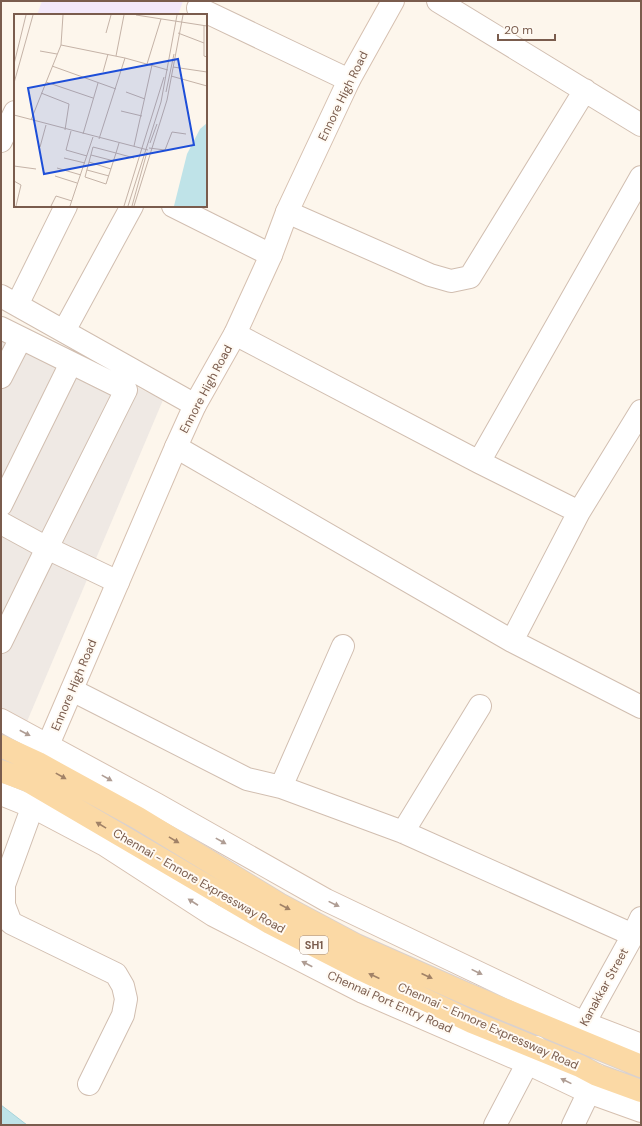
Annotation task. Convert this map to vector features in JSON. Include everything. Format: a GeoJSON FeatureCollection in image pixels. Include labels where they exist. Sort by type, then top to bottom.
{"type":"FeatureCollection","features":[{"type":"Feature","properties":{"kind":"main road","name":"Chennai - Ennore Expressway Road"},"geometry":{"type":"LineString","coordinates":[[1,746],[37,777],[270,923],[358,968],[472,1022],[532,1055],[580,1066],[593,1084],[641,1091]]}},
{"type":"Feature","properties":{"kind":"main road","name":"Chennai - Ennore Expressway Road"},"geometry":{"type":"LineString","coordinates":[[1,770],[37,777],[138,818],[279,904],[356,945],[467,994],[580,1031],[641,1066]]}},
{"type":"Feature","properties":{"kind":"street","name":"Ennore High Road"},"geometry":{"type":"LineString","coordinates":[[89,1084],[123,1015],[126,999],[123,986],[116,974],[11,924],[4,905],[4,885],[37,777],[72,690],[176,447],[195,406],[235,334],[271,255],[287,212],[349,80],[393,1]]}},
{"type":"Feature","properties":{"kind":"street"},"geometry":{"type":"LineString","coordinates":[[438,1],[641,125]]}},
{"type":"Feature","properties":{"kind":"street"},"geometry":{"type":"LineString","coordinates":[[198,8],[349,80]]}},
{"type":"Feature","properties":{"kind":"street"},"geometry":{"type":"LineString","coordinates":[[287,212],[430,275],[451,282],[470,277],[585,90]]}},
{"type":"Feature","properties":{"kind":"street"},"geometry":{"type":"LineString","coordinates":[[1,141],[14,114]]}},
{"type":"Feature","properties":{"kind":"street"},"geometry":{"type":"LineString","coordinates":[[479,462],[641,177]]}},
{"type":"Feature","properties":{"kind":"street"},"geometry":{"type":"LineString","coordinates":[[65,207],[9,300],[195,406]]}},
{"type":"Feature","properties":{"kind":"street"},"geometry":{"type":"LineString","coordinates":[[64,331],[131,207]]}},
{"type":"Feature","properties":{"kind":"street"},"geometry":{"type":"LineString","coordinates":[[175,207],[271,255]]}},
{"type":"Feature","properties":{"kind":"street"},"geometry":{"type":"LineString","coordinates":[[1,328],[126,390],[1,642]]}},
{"type":"Feature","properties":{"kind":"street"},"geometry":{"type":"LineString","coordinates":[[235,334],[479,462],[579,512]]}},
{"type":"Feature","properties":{"kind":"street"},"geometry":{"type":"LineString","coordinates":[[1,377],[21,338]]}},
{"type":"Feature","properties":{"kind":"street"},"geometry":{"type":"LineString","coordinates":[[1,505],[71,363]]}},
{"type":"Feature","properties":{"kind":"street"},"geometry":{"type":"LineString","coordinates":[[512,641],[579,512],[641,411]]}},
{"type":"Feature","properties":{"kind":"street"},"geometry":{"type":"LineString","coordinates":[[176,447],[512,641],[641,707]]}},
{"type":"Feature","properties":{"kind":"street"},"geometry":{"type":"LineString","coordinates":[[1,523],[47,548],[118,582]]}},
{"type":"Feature","properties":{"kind":"street"},"geometry":{"type":"LineString","coordinates":[[280,787],[343,646]]}},
{"type":"Feature","properties":{"kind":"street"},"geometry":{"type":"LineString","coordinates":[[72,690],[247,779],[280,787],[403,832],[637,927]]}},
{"type":"Feature","properties":{"kind":"street"},"geometry":{"type":"LineString","coordinates":[[403,832],[480,706]]}},
{"type":"Feature","properties":{"kind":"street"},"geometry":{"type":"LineString","coordinates":[[1,720],[37,777],[1,794]]}},
{"type":"Feature","properties":{"kind":"street","name":"Kanakkar Street"},"geometry":{"type":"LineString","coordinates":[[580,1031],[637,927]]}},
{"type":"Feature","properties":{"kind":"street"},"geometry":{"type":"LineString","coordinates":[[580,1031],[641,1046]]}},
{"type":"Feature","properties":{"kind":"street"},"geometry":{"type":"LineString","coordinates":[[495,1125],[532,1055]]}},
{"type":"Feature","properties":{"kind":"street"},"geometry":{"type":"LineString","coordinates":[[573,1125],[593,1084],[641,1111]]}},
{"type":"Feature","properties":{"kind":"shaded area"},"geometry":{"type":"Polygon","coordinates":[[[42,1],[183,1],[178,14],[37,14],[42,1]]]}},
{"type":"Feature","properties":{"kind":"shaded area"},"geometry":{"type":"Polygon","coordinates":[[[1,319],[163,400],[1,783],[1,319]]]}},
{"type":"Feature","properties":{"kind":"water"},"geometry":{"type":"Polygon","coordinates":[[[1,1105],[27,1125],[1,1125],[1,1105]]]}}]}
